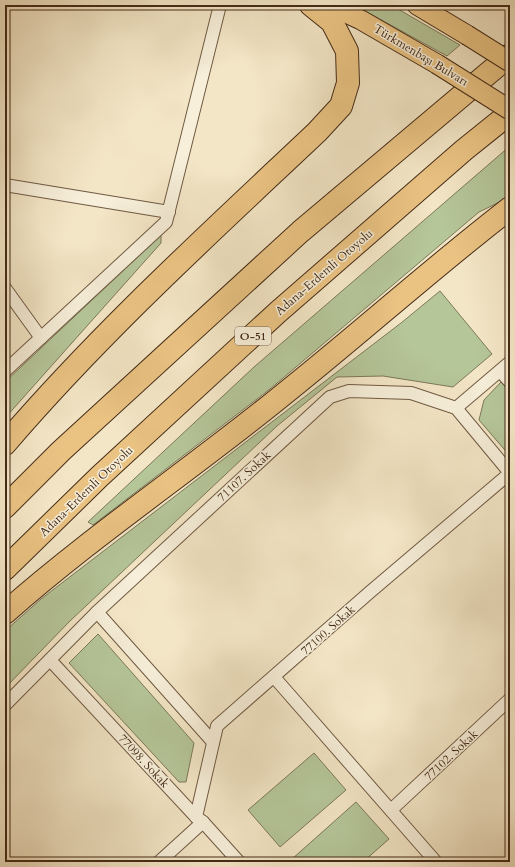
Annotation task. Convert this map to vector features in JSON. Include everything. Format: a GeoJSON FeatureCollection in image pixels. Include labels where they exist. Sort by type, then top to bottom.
{"type":"FeatureCollection","features":[{"type":"Feature","properties":{"kind":"highway"},"geometry":{"type":"LineString","coordinates":[[5,444],[36,408],[133,306],[311,138],[341,106],[348,83],[347,51],[332,22],[312,5]]}},
{"type":"Feature","properties":{"kind":"highway"},"geometry":{"type":"LineString","coordinates":[[5,507],[61,451],[300,232],[510,54]]}},
{"type":"Feature","properties":{"kind":"highway","name":"Adana-Erdemli Otoyolu"},"geometry":{"type":"LineString","coordinates":[[5,569],[99,477],[278,312],[464,150],[510,113]]}},
{"type":"Feature","properties":{"kind":"highway"},"geometry":{"type":"LineString","coordinates":[[5,613],[70,559],[349,342],[410,288],[510,208]]}},
{"type":"Feature","properties":{"kind":"main road","name":"Türkmenbaşı Bulvarı"},"geometry":{"type":"LineString","coordinates":[[329,5],[361,20],[437,64],[510,110]]}},
{"type":"Feature","properties":{"kind":"main road"},"geometry":{"type":"LineString","coordinates":[[417,5],[510,62]]}},
{"type":"Feature","properties":{"kind":"street"},"geometry":{"type":"LineString","coordinates":[[5,371],[166,222],[220,5]]}},
{"type":"Feature","properties":{"kind":"street"},"geometry":{"type":"LineString","coordinates":[[5,185],[169,212]]}},
{"type":"Feature","properties":{"kind":"street"},"geometry":{"type":"LineString","coordinates":[[5,288],[42,338]]}},
{"type":"Feature","properties":{"kind":"street"},"geometry":{"type":"LineString","coordinates":[[510,362],[456,408],[510,473]]}},
{"type":"Feature","properties":{"kind":"street"},"geometry":{"type":"LineString","coordinates":[[500,371],[510,382]]}},
{"type":"Feature","properties":{"kind":"street","name":"71107. Sokak"},"geometry":{"type":"LineString","coordinates":[[5,705],[97,612],[330,397],[349,391],[411,393],[456,408]]}},
{"type":"Feature","properties":{"kind":"street","name":"77100. Sokak"},"geometry":{"type":"LineString","coordinates":[[199,820],[217,726],[370,592],[510,473]]}},
{"type":"Feature","properties":{"kind":"street"},"geometry":{"type":"LineString","coordinates":[[97,612],[213,742]]}},
{"type":"Feature","properties":{"kind":"street","name":"77098. Sokak"},"geometry":{"type":"LineString","coordinates":[[50,660],[239,862]]}},
{"type":"Feature","properties":{"kind":"street"},"geometry":{"type":"LineString","coordinates":[[274,677],[436,862]]}},
{"type":"Feature","properties":{"kind":"street","name":"77102. Sokak"},"geometry":{"type":"LineString","coordinates":[[391,810],[510,699]]}},
{"type":"Feature","properties":{"kind":"street"},"geometry":{"type":"LineString","coordinates":[[159,862],[199,820]]}},
{"type":"Feature","properties":{"kind":"green space"},"geometry":{"type":"Polygon","coordinates":[[[354,5],[391,5],[460,45],[447,56],[354,5]]]}},
{"type":"Feature","properties":{"kind":"green space"},"geometry":{"type":"Polygon","coordinates":[[[510,146],[510,197],[479,212],[270,389],[93,525],[88,522],[254,367],[510,146]]]}},
{"type":"Feature","properties":{"kind":"green space"},"geometry":{"type":"Polygon","coordinates":[[[161,235],[161,243],[5,418],[5,382],[161,235]]]}},
{"type":"Feature","properties":{"kind":"green space"},"geometry":{"type":"Polygon","coordinates":[[[440,291],[492,354],[453,387],[383,376],[337,377],[277,426],[70,621],[5,688],[5,631],[41,599],[401,323],[440,291]]]}},
{"type":"Feature","properties":{"kind":"green space"},"geometry":{"type":"Polygon","coordinates":[[[501,382],[510,392],[510,456],[479,420],[484,400],[501,382]]]}},
{"type":"Feature","properties":{"kind":"green space"},"geometry":{"type":"Polygon","coordinates":[[[98,634],[194,743],[186,782],[179,782],[69,663],[98,634]]]}},
{"type":"Feature","properties":{"kind":"green space"},"geometry":{"type":"Polygon","coordinates":[[[314,753],[346,790],[280,847],[248,810],[314,753]]]}},
{"type":"Feature","properties":{"kind":"green space"},"geometry":{"type":"Polygon","coordinates":[[[356,802],[389,839],[363,862],[295,862],[292,859],[356,802]]]}}]}
